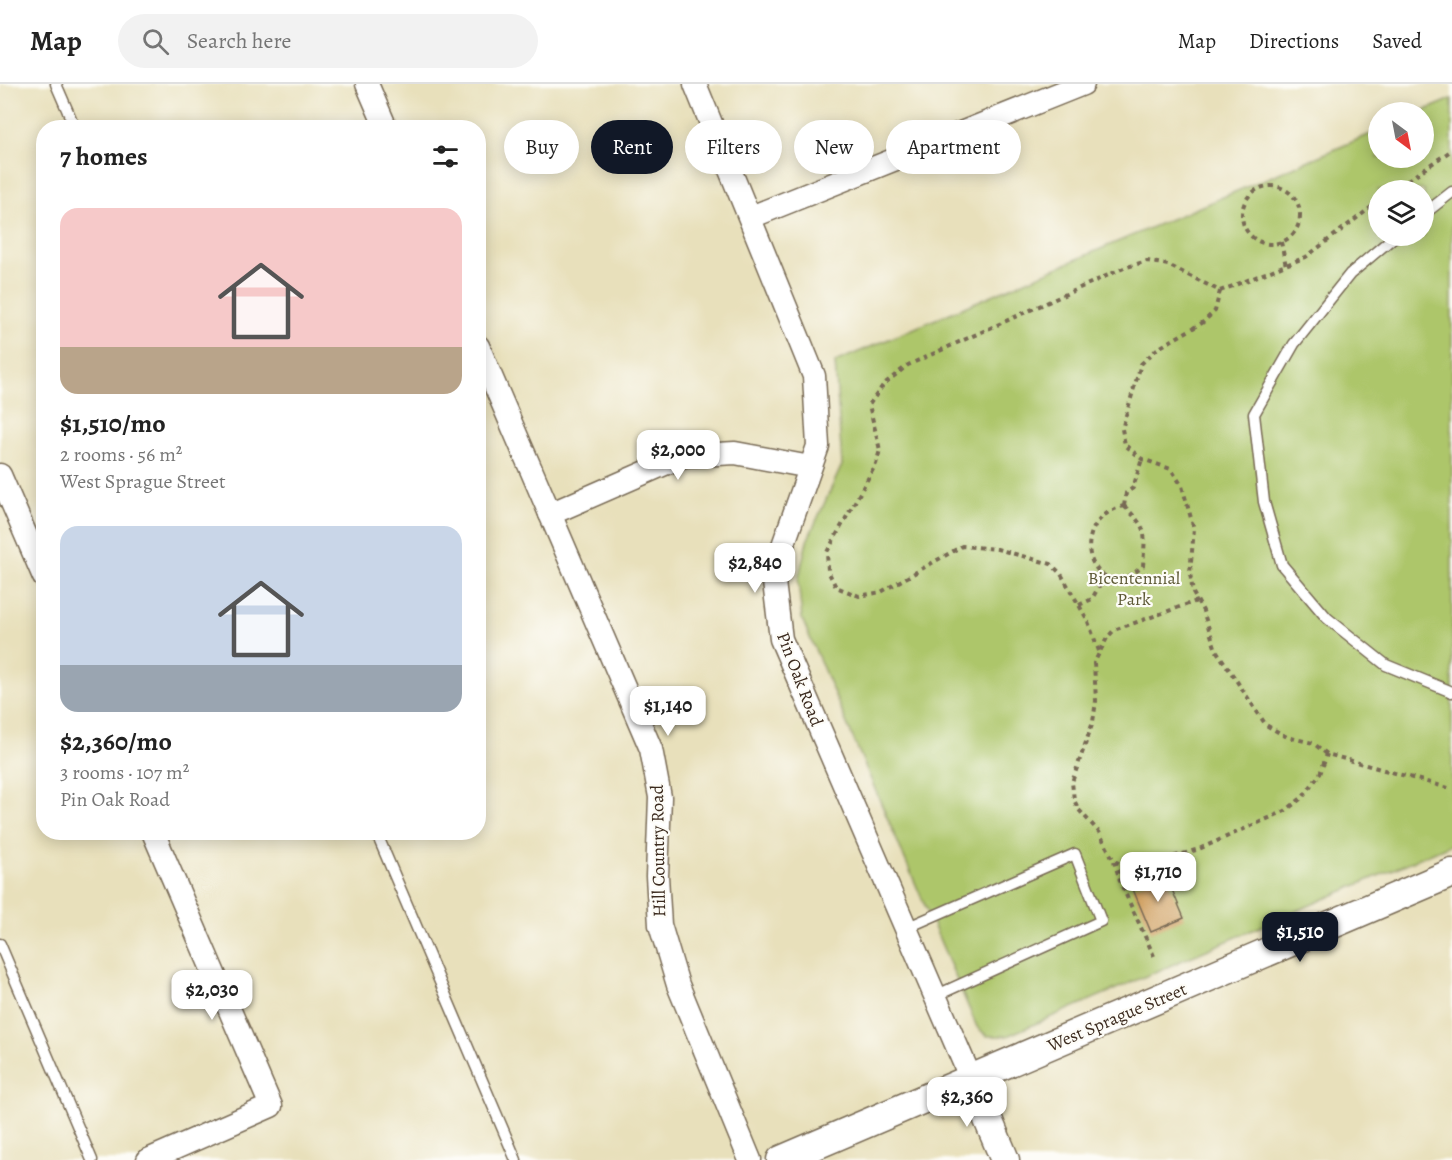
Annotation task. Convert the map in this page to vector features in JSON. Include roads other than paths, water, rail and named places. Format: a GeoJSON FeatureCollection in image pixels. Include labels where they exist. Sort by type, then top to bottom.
{"type":"FeatureCollection","features":[{"type":"Feature","properties":{"kind":"street"},"geometry":{"type":"LineString","coordinates":[[367,84],[383,120]]}},
{"type":"Feature","properties":{"kind":"street","name":"Pin Oak Road"},"geometry":{"type":"LineString","coordinates":[[695,84],[814,376],[818,446],[773,573],[781,639],[1005,1160]]}},
{"type":"Feature","properties":{"kind":"street"},"geometry":{"type":"LineString","coordinates":[[751,217],[1083,84]]}},
{"type":"Feature","properties":{"kind":"street","name":"Hill Country Road"},"geometry":{"type":"LineString","coordinates":[[486,365],[651,749],[660,797],[657,876],[660,925],[678,985],[750,1160]]}},
{"type":"Feature","properties":{"kind":"street"},"geometry":{"type":"LineString","coordinates":[[550,514],[683,456],[735,453],[810,467]]}},
{"type":"Feature","properties":{"kind":"street"},"geometry":{"type":"LineString","coordinates":[[0,475],[36,558]]}},
{"type":"Feature","properties":{"kind":"street"},"geometry":{"type":"LineString","coordinates":[[148,1160],[271,1106],[156,840]]}},
{"type":"Feature","properties":{"kind":"street","name":"West Sprague Street"},"geometry":{"type":"LineString","coordinates":[[781,1160],[1452,873]]}},
{"type":"Feature","properties":{"kind":"lane"},"geometry":{"type":"LineString","coordinates":[[56,84],[72,120]]}},
{"type":"Feature","properties":{"kind":"lane"},"geometry":{"type":"LineString","coordinates":[[1434,206],[1452,192]]}},
{"type":"Feature","properties":{"kind":"lane"},"geometry":{"type":"LineString","coordinates":[[1383,246],[1350,274],[1300,335],[1254,414],[1264,502],[1282,565],[1327,618],[1386,665],[1452,692]]}},
{"type":"Feature","properties":{"kind":"lane"},"geometry":{"type":"LineString","coordinates":[[378,840],[516,1160]]}},
{"type":"Feature","properties":{"kind":"lane"},"geometry":{"type":"LineString","coordinates":[[906,928],[1075,854],[1101,921],[935,996]]}},
{"type":"Feature","properties":{"kind":"lane"},"geometry":{"type":"LineString","coordinates":[[0,944],[92,1160]]}},
{"type":"Feature","properties":{"kind":"park label","name":"Bicentennial Park"},"geometry":{"type":"Point","coordinates":[1134,588]}}]}
